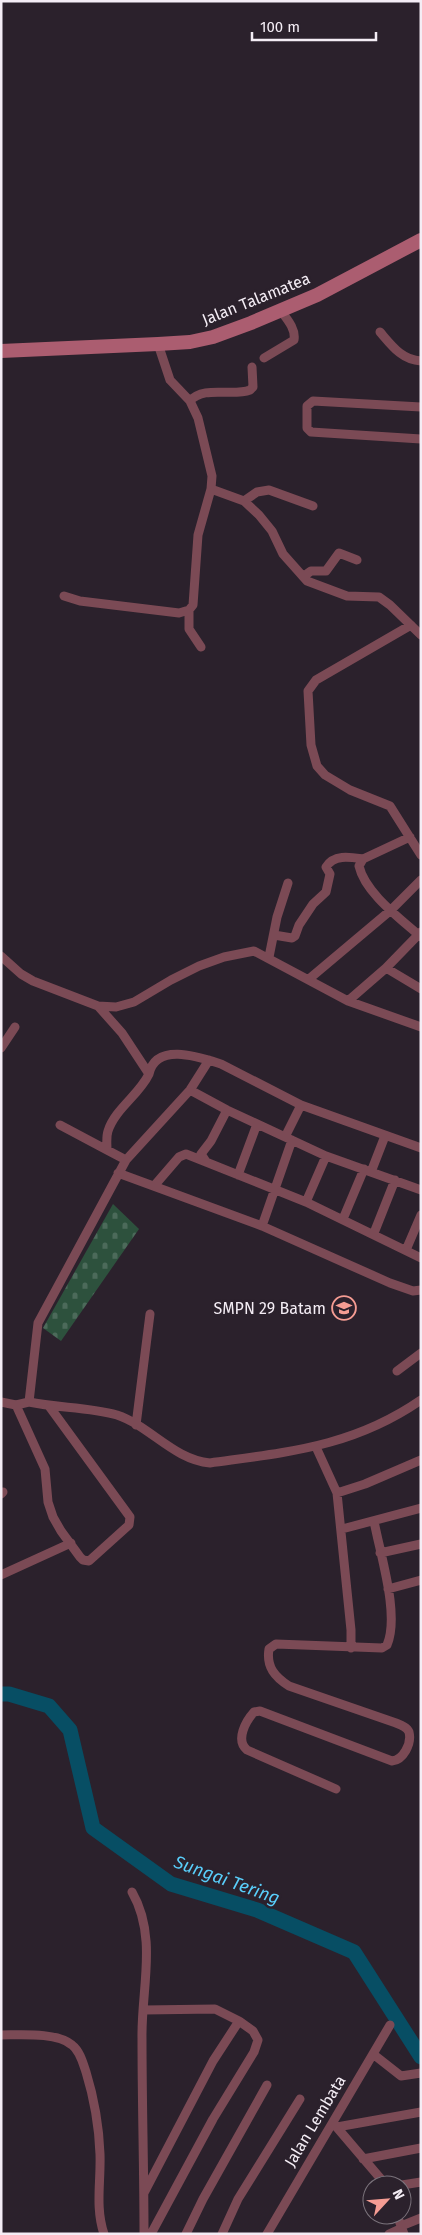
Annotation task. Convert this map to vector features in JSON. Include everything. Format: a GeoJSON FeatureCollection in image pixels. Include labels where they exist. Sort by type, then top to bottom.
{"type":"FeatureCollection","features":[{"type":"Feature","properties":{"kind":"street","name":"Jalan Talamatea"},"geometry":{"type":"LineString","coordinates":[[1,351],[190,342],[218,336],[282,310],[421,240]]}},
{"type":"Feature","properties":{"kind":"street"},"geometry":{"type":"LineString","coordinates":[[264,358],[294,340],[294,331],[282,310]]}},
{"type":"Feature","properties":{"kind":"street"},"geometry":{"type":"LineString","coordinates":[[380,332],[393,348],[405,357],[413,361],[421,361]]}},
{"type":"Feature","properties":{"kind":"street"},"geometry":{"type":"LineString","coordinates":[[64,596],[80,601],[179,613],[188,610],[192,605],[198,534],[211,489],[212,476],[198,418],[190,401],[170,380],[158,344]]}},
{"type":"Feature","properties":{"kind":"street"},"geometry":{"type":"LineString","coordinates":[[190,401],[203,393],[231,393],[250,390],[252,387],[252,367]]}},
{"type":"Feature","properties":{"kind":"street"},"geometry":{"type":"LineString","coordinates":[[421,407],[313,400],[307,406],[307,428],[310,432],[421,439]]}},
{"type":"Feature","properties":{"kind":"street"},"geometry":{"type":"LineString","coordinates":[[211,489],[244,501],[259,515],[272,531],[283,554],[307,581],[346,596],[378,597],[390,605],[421,635]]}},
{"type":"Feature","properties":{"kind":"street"},"geometry":{"type":"LineString","coordinates":[[244,501],[257,492],[270,490],[313,506]]}},
{"type":"Feature","properties":{"kind":"street"},"geometry":{"type":"LineString","coordinates":[[304,576],[311,571],[326,571],[339,552],[357,560]]}},
{"type":"Feature","properties":{"kind":"street"},"geometry":{"type":"LineString","coordinates":[[188,610],[188,629],[201,647]]}},
{"type":"Feature","properties":{"kind":"street"},"geometry":{"type":"LineString","coordinates":[[411,625],[316,680],[308,691],[310,745],[317,766],[325,775],[350,790],[390,806],[421,855]]}},
{"type":"Feature","properties":{"kind":"street"},"geometry":{"type":"LineString","coordinates":[[274,935],[292,938],[295,936],[299,925],[313,904],[326,892],[330,874],[326,869],[327,864],[340,857],[363,859],[410,837]]}},
{"type":"Feature","properties":{"kind":"street"},"geometry":{"type":"LineString","coordinates":[[348,1001],[420,935],[391,910],[364,881],[359,866],[363,859]]}},
{"type":"Feature","properties":{"kind":"street"},"geometry":{"type":"LineString","coordinates":[[309,979],[391,910],[421,880]]}},
{"type":"Feature","properties":{"kind":"street"},"geometry":{"type":"LineString","coordinates":[[269,957],[288,883]]}},
{"type":"Feature","properties":{"kind":"street"},"geometry":{"type":"LineString","coordinates":[[1,956],[21,974],[33,981],[98,1006],[121,1006],[134,1002],[171,980],[224,957],[254,951],[269,957],[348,1001],[421,1027]]}},
{"type":"Feature","properties":{"kind":"street"},"geometry":{"type":"LineString","coordinates":[[386,968],[421,989]]}},
{"type":"Feature","properties":{"kind":"street"},"geometry":{"type":"LineString","coordinates":[[98,1006],[122,1033],[149,1074]]}},
{"type":"Feature","properties":{"kind":"street"},"geometry":{"type":"LineString","coordinates":[[1,1048],[15,1028]]}},
{"type":"Feature","properties":{"kind":"street"},"geometry":{"type":"LineString","coordinates":[[106,1150],[107,1133],[110,1126],[145,1082],[151,1065],[155,1060],[170,1055],[185,1054],[221,1064],[301,1105],[421,1148]]}},
{"type":"Feature","properties":{"kind":"street"},"geometry":{"type":"LineString","coordinates":[[28,1402],[38,1323],[126,1160],[190,1090],[209,1060]]}},
{"type":"Feature","properties":{"kind":"street"},"geometry":{"type":"LineString","coordinates":[[190,1090],[227,1110],[326,1156],[421,1190]]}},
{"type":"Feature","properties":{"kind":"street"},"geometry":{"type":"LineString","coordinates":[[262,1226],[288,1139],[301,1105]]}},
{"type":"Feature","properties":{"kind":"street"},"geometry":{"type":"LineString","coordinates":[[206,1160],[201,1154],[211,1142],[227,1110]]}},
{"type":"Feature","properties":{"kind":"street"},"geometry":{"type":"LineString","coordinates":[[238,1175],[257,1124]]}},
{"type":"Feature","properties":{"kind":"street"},"geometry":{"type":"LineString","coordinates":[[60,1125],[126,1160]]}},
{"type":"Feature","properties":{"kind":"street"},"geometry":{"type":"LineString","coordinates":[[343,1219],[385,1136]]}},
{"type":"Feature","properties":{"kind":"street"},"geometry":{"type":"LineString","coordinates":[[154,1186],[186,1154],[206,1160],[408,1247],[421,1258]]}},
{"type":"Feature","properties":{"kind":"street"},"geometry":{"type":"LineString","coordinates":[[306,1202],[326,1156]]}},
{"type":"Feature","properties":{"kind":"street"},"geometry":{"type":"LineString","coordinates":[[118,1173],[262,1226],[390,1284],[413,1291],[421,1290]]}},
{"type":"Feature","properties":{"kind":"street"},"geometry":{"type":"LineString","coordinates":[[374,1233],[395,1180]]}},
{"type":"Feature","properties":{"kind":"street"},"geometry":{"type":"LineString","coordinates":[[408,1247],[421,1215]]}},
{"type":"Feature","properties":{"kind":"street"},"geometry":{"type":"LineString","coordinates":[[408,1247],[421,1237]]}},
{"type":"Feature","properties":{"kind":"street"},"geometry":{"type":"LineString","coordinates":[[136,1425],[150,1314]]}},
{"type":"Feature","properties":{"kind":"street"},"geometry":{"type":"LineString","coordinates":[[397,1371],[421,1353]]}},
{"type":"Feature","properties":{"kind":"street"},"geometry":{"type":"LineString","coordinates":[[2,1402],[16,1405],[28,1402],[117,1416],[136,1425],[179,1453],[201,1462],[210,1463],[316,1448],[377,1426],[404,1412],[421,1400]]}},
{"type":"Feature","properties":{"kind":"street"},"geometry":{"type":"LineString","coordinates":[[16,1405],[37,1447],[44,1469],[48,1502],[53,1516],[61,1531],[83,1560],[88,1561],[130,1521],[127,1512],[49,1406]]}},
{"type":"Feature","properties":{"kind":"street"},"geometry":{"type":"LineString","coordinates":[[316,1448],[337,1493],[342,1529],[351,1648]]}},
{"type":"Feature","properties":{"kind":"street"},"geometry":{"type":"LineString","coordinates":[[337,1493],[365,1484],[421,1460]]}},
{"type":"Feature","properties":{"kind":"street"},"geometry":{"type":"LineString","coordinates":[[342,1529],[421,1508]]}},
{"type":"Feature","properties":{"kind":"street"},"geometry":{"type":"LineString","coordinates":[[336,1789],[247,1750],[241,1744],[241,1740],[253,1714],[260,1711],[392,1760],[399,1760],[408,1747],[409,1733],[406,1728],[396,1722],[289,1686],[274,1675],[267,1659],[269,1649],[276,1644],[351,1648],[382,1648],[387,1645],[392,1626],[388,1589],[374,1521]]}},
{"type":"Feature","properties":{"kind":"street"},"geometry":{"type":"LineString","coordinates":[[2,1574],[71,1543]]}},
{"type":"Feature","properties":{"kind":"street"},"geometry":{"type":"LineString","coordinates":[[380,1553],[421,1544]]}},
{"type":"Feature","properties":{"kind":"street"},"geometry":{"type":"LineString","coordinates":[[388,1589],[421,1580]]}},
{"type":"Feature","properties":{"kind":"street"},"geometry":{"type":"LineString","coordinates":[[132,1892],[138,1902],[146,1938],[147,1981],[142,2024],[144,2234]]}},
{"type":"Feature","properties":{"kind":"street"},"geometry":{"type":"LineString","coordinates":[[144,2010],[215,2009],[240,2021],[253,2031],[258,2040],[254,2052],[213,2119],[151,2234]]}},
{"type":"Feature","properties":{"kind":"street"},"geometry":{"type":"LineString","coordinates":[[144,2193],[213,2061],[240,2021]]}},
{"type":"Feature","properties":{"kind":"street","name":"Jalan Lembata"},"geometry":{"type":"LineString","coordinates":[[268,2234],[334,2124],[390,2025]]}},
{"type":"Feature","properties":{"kind":"street"},"geometry":{"type":"LineString","coordinates":[[1,2035],[40,2036],[60,2039],[72,2045],[82,2061],[96,2116],[100,2155],[98,2203],[104,2234]]}},
{"type":"Feature","properties":{"kind":"street"},"geometry":{"type":"LineString","coordinates":[[373,2054],[401,2076],[421,2073]]}},
{"type":"Feature","properties":{"kind":"street"},"geometry":{"type":"LineString","coordinates":[[186,2234],[203,2199],[267,2085]]}},
{"type":"Feature","properties":{"kind":"street"},"geometry":{"type":"LineString","coordinates":[[222,2234],[238,2199],[300,2099]]}},
{"type":"Feature","properties":{"kind":"street"},"geometry":{"type":"LineString","coordinates":[[334,2124],[421,2112]]}},
{"type":"Feature","properties":{"kind":"street"},"geometry":{"type":"LineString","coordinates":[[334,2124],[377,2175]]}},
{"type":"Feature","properties":{"kind":"street"},"geometry":{"type":"LineString","coordinates":[[363,2159],[421,2148]]}},
{"type":"Feature","properties":{"kind":"street"},"geometry":{"type":"LineString","coordinates":[[390,2234],[421,2218]]}},
{"type":"Feature","properties":{"kind":"green space"},"geometry":{"type":"Polygon","coordinates":[[[113,1204],[139,1229],[61,1341],[43,1328],[113,1204]]]}},
{"type":"Feature","properties":{"kind":"waterway","name":"Sungai Tering"},"geometry":{"type":"LineString","coordinates":[[1,1694],[9,1694],[49,1706],[70,1730],[93,1828],[171,1884],[257,1910],[354,1952],[421,2057]]}},
{"type":"Feature","properties":{"kind":"place","name":"SMPN 29 Batam"},"geometry":{"type":"Point","coordinates":[344,1308]}}]}
